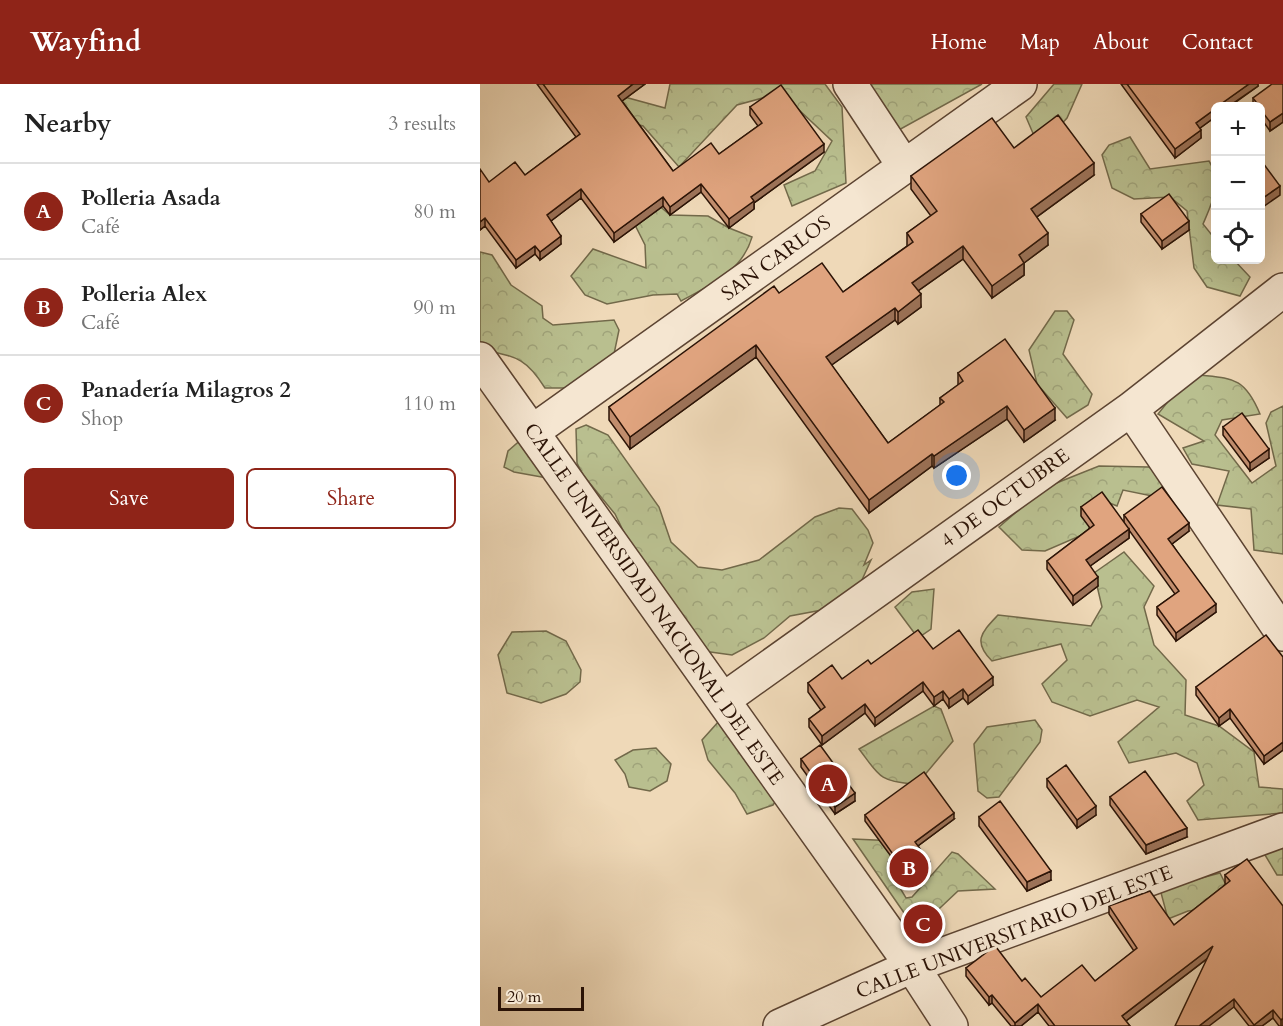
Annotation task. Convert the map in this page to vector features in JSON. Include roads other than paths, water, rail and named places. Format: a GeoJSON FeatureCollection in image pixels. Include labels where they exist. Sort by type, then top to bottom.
{"type":"FeatureCollection","features":[{"type":"Feature","properties":{"kind":"street"},"geometry":{"type":"LineString","coordinates":[[850,84],[904,166]]}},
{"type":"Feature","properties":{"kind":"street","name":"SAN CARLOS"},"geometry":{"type":"LineString","coordinates":[[532,432],[1020,84]]}},
{"type":"Feature","properties":{"kind":"street","name":"4 DE OCTUBRE"},"geometry":{"type":"LineString","coordinates":[[723,700],[1131,409],[1283,290]]}},
{"type":"Feature","properties":{"kind":"street","name":"CALLE UNIVERSIDAD NACIONAL DEL ESTE"},"geometry":{"type":"LineString","coordinates":[[480,359],[912,966],[951,1026]]}},
{"type":"Feature","properties":{"kind":"street"},"geometry":{"type":"LineString","coordinates":[[1131,409],[1283,634]]}},
{"type":"Feature","properties":{"kind":"street","name":"CALLE UNIVERSITARIO DEL ESTE"},"geometry":{"type":"LineString","coordinates":[[780,1026],[912,966],[1283,830]]}},
{"type":"Feature","properties":{"kind":"place","name":"Polleria Asada"},"geometry":{"type":"Point","coordinates":[828,784]}},
{"type":"Feature","properties":{"kind":"place","name":"Polleria Alex"},"geometry":{"type":"Point","coordinates":[909,868]}},
{"type":"Feature","properties":{"kind":"place","name":"Panadería Milagros 2"},"geometry":{"type":"Point","coordinates":[923,924]}}]}
